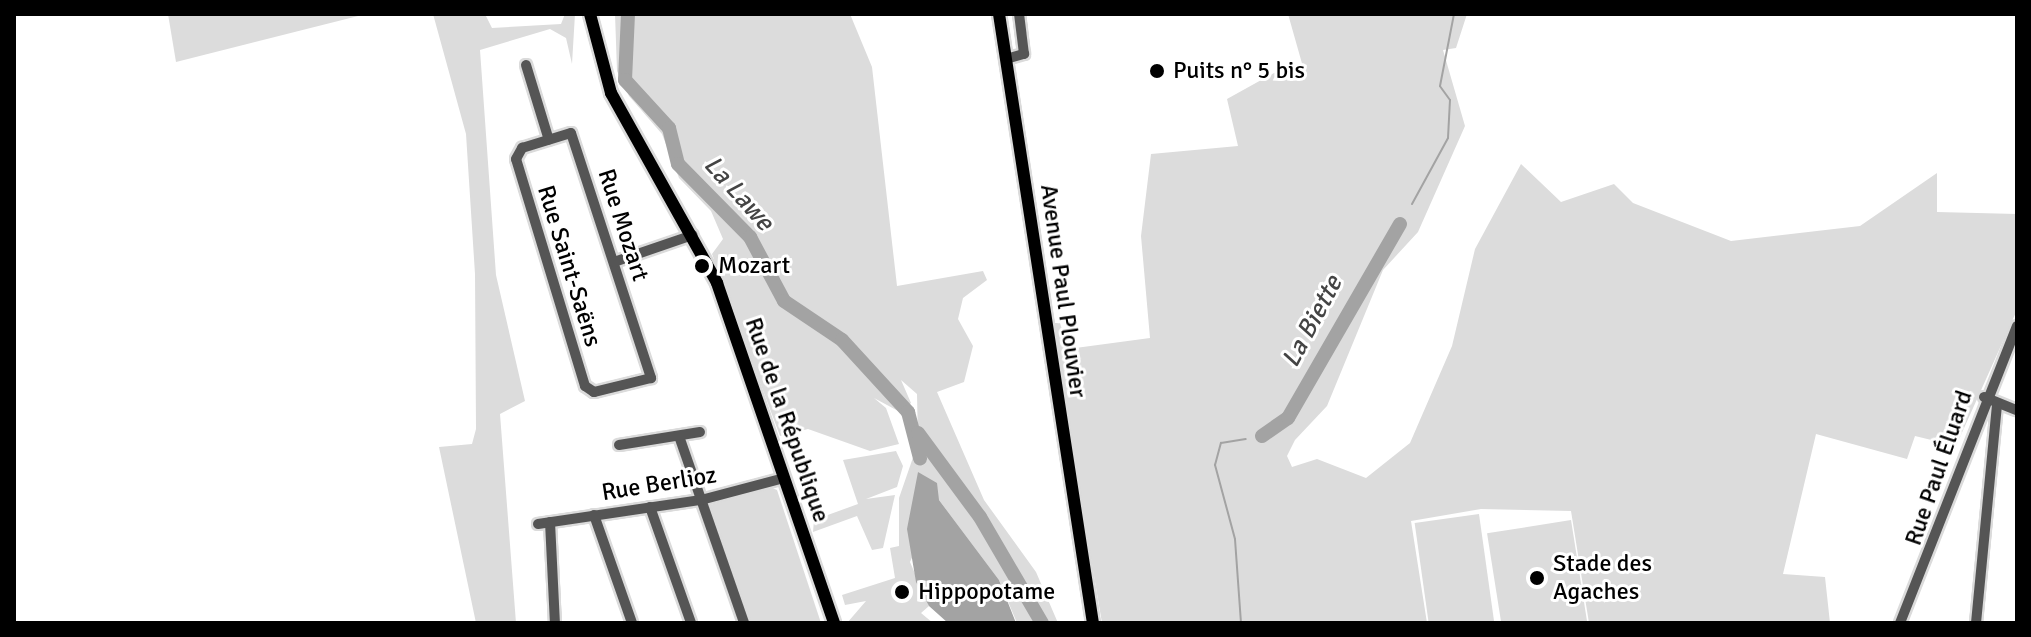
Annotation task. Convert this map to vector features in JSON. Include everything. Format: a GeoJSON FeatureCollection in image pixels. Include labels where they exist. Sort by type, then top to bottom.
{"type":"FeatureCollection","features":[{"type":"Feature","properties":{"kind":"main road","name":"Rue de la République"},"geometry":{"type":"LineString","coordinates":[[590,14],[611,93],[693,235],[784,478],[834,623]]}},
{"type":"Feature","properties":{"kind":"main road","name":"Avenue Paul Plouvier"},"geometry":{"type":"LineString","coordinates":[[999,14],[1081,574],[1085,623]]}},
{"type":"Feature","properties":{"kind":"main road","name":"Avenue Paul Plouvier"},"geometry":{"type":"LineString","coordinates":[[1081,574],[1093,623]]}},
{"type":"Feature","properties":{"kind":"street"},"geometry":{"type":"LineString","coordinates":[[1006,59],[1024,54],[1019,14]]}},
{"type":"Feature","properties":{"kind":"street"},"geometry":{"type":"LineString","coordinates":[[526,65],[549,140]]}},
{"type":"Feature","properties":{"kind":"street","name":"Rue Mozart"},"geometry":{"type":"LineString","coordinates":[[549,140],[571,133],[651,378]]}},
{"type":"Feature","properties":{"kind":"street","name":"Rue Saint-Saëns"},"geometry":{"type":"LineString","coordinates":[[549,140],[522,148],[516,163],[585,386],[594,392],[651,378]]}},
{"type":"Feature","properties":{"kind":"street"},"geometry":{"type":"LineString","coordinates":[[614,262],[693,235]]}},
{"type":"Feature","properties":{"kind":"street","name":"Rue Paul Éluard"},"geometry":{"type":"LineString","coordinates":[[1900,623],[1923,578],[1984,397],[2017,326]]}},
{"type":"Feature","properties":{"kind":"street"},"geometry":{"type":"LineString","coordinates":[[1984,397],[2017,410]]}},
{"type":"Feature","properties":{"kind":"street"},"geometry":{"type":"LineString","coordinates":[[1976,623],[1997,403]]}},
{"type":"Feature","properties":{"kind":"street"},"geometry":{"type":"LineString","coordinates":[[619,445],[700,432]]}},
{"type":"Feature","properties":{"kind":"street"},"geometry":{"type":"LineString","coordinates":[[679,436],[744,623]]}},
{"type":"Feature","properties":{"kind":"street","name":"Rue Berlioz"},"geometry":{"type":"LineString","coordinates":[[555,623],[544,523],[701,500],[784,478]]}},
{"type":"Feature","properties":{"kind":"street"},"geometry":{"type":"LineString","coordinates":[[650,507],[691,623]]}},
{"type":"Feature","properties":{"kind":"street"},"geometry":{"type":"LineString","coordinates":[[594,515],[632,623]]}},
{"type":"Feature","properties":{"kind":"shaded area"},"geometry":{"type":"Polygon","coordinates":[[[168,14],[366,14],[176,62],[168,14]]]}},
{"type":"Feature","properties":{"kind":"shaded area"},"geometry":{"type":"Polygon","coordinates":[[[433,14],[485,14],[492,28],[561,24],[565,14],[575,14],[572,64],[566,38],[550,29],[480,50],[496,275],[525,401],[500,414],[516,623],[476,623],[439,447],[472,444],[476,429],[475,274],[466,134],[433,14]]]}},
{"type":"Feature","properties":{"kind":"shaded area"},"geometry":{"type":"Polygon","coordinates":[[[615,14],[850,14],[872,67],[897,286],[983,271],[987,280],[963,298],[958,319],[973,346],[964,382],[937,392],[984,500],[1036,572],[1058,623],[1017,623],[999,580],[939,500],[910,562],[929,606],[921,613],[933,623],[847,623],[866,601],[845,605],[842,595],[895,578],[890,548],[899,546],[899,498],[918,443],[917,394],[901,380],[911,403],[900,412],[874,398],[886,408],[899,444],[870,451],[808,429],[780,436],[712,254],[723,239],[711,211],[679,178],[662,134],[629,96],[617,71],[615,14]]]}},
{"type":"Feature","properties":{"kind":"shaded area"},"geometry":{"type":"Polygon","coordinates":[[[1288,14],[1467,14],[1456,48],[1443,50],[1465,126],[1418,232],[1383,270],[1327,406],[1295,440],[1287,456],[1292,467],[1317,459],[1366,478],[1410,443],[1452,346],[1475,249],[1521,164],[1561,202],[1614,184],[1633,203],[1731,241],[1860,226],[1937,173],[1937,212],[2017,214],[2017,310],[1956,446],[1915,436],[1907,459],[1816,434],[1783,574],[1825,577],[1830,623],[1589,623],[1571,511],[1481,509],[1411,521],[1427,623],[1102,623],[1051,323],[1060,323],[1068,349],[1150,338],[1141,236],[1151,154],[1238,146],[1227,99],[1274,73],[1303,67],[1288,14]]]}},
{"type":"Feature","properties":{"kind":"shaded area"},"geometry":{"type":"Polygon","coordinates":[[[896,451],[903,466],[897,487],[866,499],[895,495],[883,548],[872,550],[857,516],[813,532],[814,520],[858,504],[843,460],[896,451]]]}},
{"type":"Feature","properties":{"kind":"shaded area"},"geometry":{"type":"Polygon","coordinates":[[[918,472],[937,483],[939,500],[999,580],[1016,623],[948,623],[929,606],[916,582],[907,529],[918,472]]]}},
{"type":"Feature","properties":{"kind":"shaded area"},"geometry":{"type":"Polygon","coordinates":[[[770,487],[777,490],[821,623],[751,623],[710,505],[770,487]]]}},
{"type":"Feature","properties":{"kind":"shaded area","name":"Stade des Agaches"},"geometry":{"type":"Polygon","coordinates":[[[1479,514],[1494,622],[1429,623],[1415,523],[1479,514]]]}},
{"type":"Feature","properties":{"kind":"shaded area","name":"Stade des Agaches"},"geometry":{"type":"Polygon","coordinates":[[[1571,520],[1587,623],[1501,623],[1487,533],[1571,520]]]}},
{"type":"Feature","properties":{"kind":"waterway","name":"La Lawe"},"geometry":{"type":"LineString","coordinates":[[628,14],[625,80],[669,128],[678,164],[750,237],[784,301],[842,340],[908,412],[920,458]]}},
{"type":"Feature","properties":{"kind":"waterway","name":"La Biette"},"geometry":{"type":"LineString","coordinates":[[1412,204],[1448,138],[1450,100],[1440,86],[1454,14]]}},
{"type":"Feature","properties":{"kind":"waterway","name":"La Biette"},"geometry":{"type":"LineString","coordinates":[[1262,436],[1288,418],[1400,224]]}},
{"type":"Feature","properties":{"kind":"waterway"},"geometry":{"type":"LineString","coordinates":[[918,433],[980,517],[1042,623]]}},
{"type":"Feature","properties":{"kind":"waterway","name":"La Biette"},"geometry":{"type":"LineString","coordinates":[[1241,623],[1235,539],[1215,465],[1221,443],[1246,439]]}},
{"type":"Feature","properties":{"kind":"place","name":"Puits n° 5 bis"},"geometry":{"type":"Point","coordinates":[1157,71]}},
{"type":"Feature","properties":{"kind":"place","name":"Mozart"},"geometry":{"type":"Point","coordinates":[702,266]}},
{"type":"Feature","properties":{"kind":"place","name":"Stade des Agaches"},"geometry":{"type":"Point","coordinates":[1537,578]}},
{"type":"Feature","properties":{"kind":"place","name":"Hippopotame"},"geometry":{"type":"Point","coordinates":[902,592]}}]}
